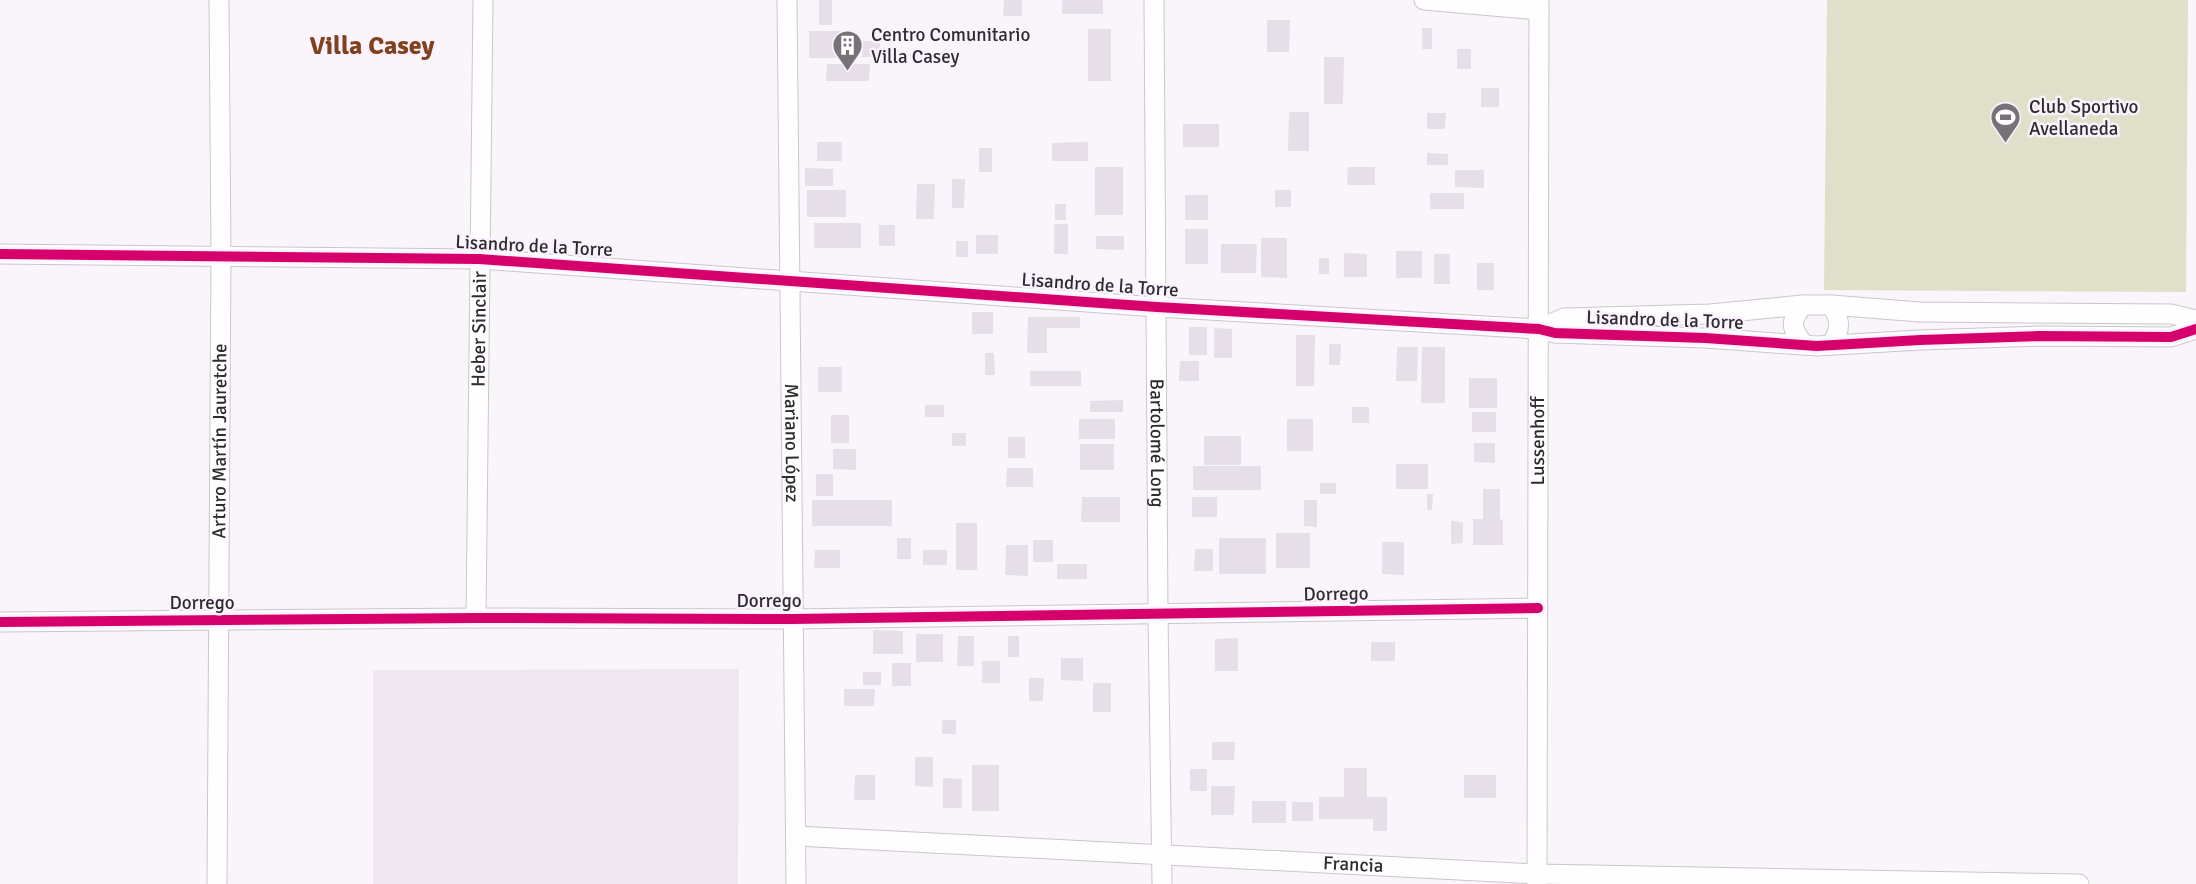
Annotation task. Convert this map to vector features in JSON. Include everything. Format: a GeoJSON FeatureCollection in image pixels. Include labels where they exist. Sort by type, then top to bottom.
{"type":"FeatureCollection","features":[{"type":"Feature","properties":{"kind":"street","name":"Arturo Martín Jauretche"},"geometry":{"type":"LineString","coordinates":[[217,884],[221,255],[219,0]]}},
{"type":"Feature","properties":{"kind":"street","name":"Heber Sinclair"},"geometry":{"type":"LineString","coordinates":[[476,618],[483,0]]}},
{"type":"Feature","properties":{"kind":"street","name":"Mariano López"},"geometry":{"type":"LineString","coordinates":[[787,0],[796,884]]}},
{"type":"Feature","properties":{"kind":"street","name":"Bartolomé Long"},"geometry":{"type":"LineString","coordinates":[[1154,0],[1157,615],[1162,884]]}},
{"type":"Feature","properties":{"kind":"street"},"geometry":{"type":"LineString","coordinates":[[1424,0],[1539,5]]}},
{"type":"Feature","properties":{"kind":"street","name":"Lussenhoff"},"geometry":{"type":"LineString","coordinates":[[1537,879],[1539,5]]}},
{"type":"Feature","properties":{"kind":"street","name":"Lisandro de la Torre"},"geometry":{"type":"LineString","coordinates":[[0,254],[479,259],[1157,307],[1539,329],[1555,333],[1705,338],[1804,345],[2039,336],[2171,337],[2196,329]]}},
{"type":"Feature","properties":{"kind":"street","name":"Lisandro de la Torre"},"geometry":{"type":"LineString","coordinates":[[1539,329],[1564,318],[1710,314],[1803,305],[1920,312],[2171,314],[2196,320]]}},
{"type":"Feature","properties":{"kind":"street"},"geometry":{"type":"LineString","coordinates":[[1803,305],[1793,321],[1793,328],[1804,345]]}},
{"type":"Feature","properties":{"kind":"street"},"geometry":{"type":"LineString","coordinates":[[1831,305],[1839,320],[1839,327],[1831,345]]}},
{"type":"Feature","properties":{"kind":"street"},"geometry":{"type":"LineString","coordinates":[[1920,312],[1920,340]]}},
{"type":"Feature","properties":{"kind":"street"},"geometry":{"type":"LineString","coordinates":[[2039,312],[2039,336]]}},
{"type":"Feature","properties":{"kind":"street","name":"Dorrego"},"geometry":{"type":"LineString","coordinates":[[0,622],[476,618],[792,619],[1538,608]]}},
{"type":"Feature","properties":{"kind":"street","name":"Francia"},"geometry":{"type":"LineString","coordinates":[[796,836],[1163,855],[1537,879],[2079,884]]}},
{"type":"Feature","properties":{"kind":"shaded area"},"geometry":{"type":"Polygon","coordinates":[[[739,669],[738,884],[373,884],[373,670],[739,669]]]}},
{"type":"Feature","properties":{"kind":"green space","name":"Club Sportivo Avellaneda"},"geometry":{"type":"Polygon","coordinates":[[[1827,0],[2188,0],[2186,292],[1824,290],[1827,0]]]}},
{"type":"Feature","properties":{"kind":"building"},"geometry":{"type":"Polygon","coordinates":[[[819,0],[832,0],[832,25],[819,25],[819,0]]]}},
{"type":"Feature","properties":{"kind":"building"},"geometry":{"type":"Polygon","coordinates":[[[1004,0],[1022,0],[1022,16],[1003,16],[1004,0]]]}},
{"type":"Feature","properties":{"kind":"building"},"geometry":{"type":"Polygon","coordinates":[[[1062,0],[1103,0],[1103,14],[1062,14],[1062,0]]]}},
{"type":"Feature","properties":{"kind":"building"},"geometry":{"type":"Polygon","coordinates":[[[1267,20],[1290,20],[1289,52],[1267,52],[1267,20]]]}},
{"type":"Feature","properties":{"kind":"building"},"geometry":{"type":"Polygon","coordinates":[[[1422,28],[1432,28],[1432,49],[1422,49],[1422,28]]]}},
{"type":"Feature","properties":{"kind":"building"},"geometry":{"type":"Polygon","coordinates":[[[1088,29],[1111,29],[1111,81],[1088,81],[1088,29]]]}},
{"type":"Feature","properties":{"kind":"building"},"geometry":{"type":"Polygon","coordinates":[[[809,31],[853,31],[853,58],[809,58],[809,31]]]}},
{"type":"Feature","properties":{"kind":"building"},"geometry":{"type":"Polygon","coordinates":[[[863,41],[880,41],[880,57],[862,57],[863,41]]]}},
{"type":"Feature","properties":{"kind":"building"},"geometry":{"type":"Polygon","coordinates":[[[1457,49],[1471,49],[1471,69],[1457,69],[1457,49]]]}},
{"type":"Feature","properties":{"kind":"building"},"geometry":{"type":"Polygon","coordinates":[[[1324,57],[1344,57],[1343,104],[1324,104],[1324,57]]]}},
{"type":"Feature","properties":{"kind":"building","name":"Centro Comunitario Villa Casey"},"geometry":{"type":"Polygon","coordinates":[[[827,64],[870,64],[869,81],[826,81],[827,64]]]}},
{"type":"Feature","properties":{"kind":"building"},"geometry":{"type":"Polygon","coordinates":[[[1481,88],[1499,88],[1499,107],[1481,107],[1481,88]]]}},
{"type":"Feature","properties":{"kind":"building"},"geometry":{"type":"Polygon","coordinates":[[[1289,112],[1309,112],[1309,151],[1288,151],[1289,112]]]}},
{"type":"Feature","properties":{"kind":"building"},"geometry":{"type":"Polygon","coordinates":[[[1427,113],[1446,113],[1445,129],[1427,129],[1427,113]]]}},
{"type":"Feature","properties":{"kind":"building"},"geometry":{"type":"Polygon","coordinates":[[[1183,124],[1219,124],[1219,147],[1183,147],[1183,124]]]}},
{"type":"Feature","properties":{"kind":"building"},"geometry":{"type":"Polygon","coordinates":[[[817,142],[842,142],[842,161],[817,161],[817,142]]]}},
{"type":"Feature","properties":{"kind":"building"},"geometry":{"type":"Polygon","coordinates":[[[1088,142],[1088,161],[1052,161],[1052,143],[1088,142]]]}},
{"type":"Feature","properties":{"kind":"building"},"geometry":{"type":"Polygon","coordinates":[[[979,148],[992,148],[992,172],[979,172],[979,148]]]}},
{"type":"Feature","properties":{"kind":"building"},"geometry":{"type":"Polygon","coordinates":[[[1427,153],[1448,154],[1448,165],[1427,165],[1427,153]]]}},
{"type":"Feature","properties":{"kind":"building"},"geometry":{"type":"Polygon","coordinates":[[[1095,167],[1123,167],[1123,215],[1095,215],[1095,167]]]}},
{"type":"Feature","properties":{"kind":"building"},"geometry":{"type":"Polygon","coordinates":[[[1348,167],[1375,167],[1375,185],[1347,185],[1348,167]]]}},
{"type":"Feature","properties":{"kind":"building"},"geometry":{"type":"Polygon","coordinates":[[[805,168],[833,169],[833,186],[805,186],[805,168]]]}},
{"type":"Feature","properties":{"kind":"building"},"geometry":{"type":"Polygon","coordinates":[[[1455,170],[1484,170],[1484,188],[1455,187],[1455,170]]]}},
{"type":"Feature","properties":{"kind":"building"},"geometry":{"type":"Polygon","coordinates":[[[952,179],[965,179],[964,208],[952,208],[952,179]]]}},
{"type":"Feature","properties":{"kind":"building"},"geometry":{"type":"Polygon","coordinates":[[[917,184],[935,184],[934,219],[916,219],[917,184]]]}},
{"type":"Feature","properties":{"kind":"building"},"geometry":{"type":"Polygon","coordinates":[[[807,190],[846,190],[846,217],[807,217],[807,190]]]}},
{"type":"Feature","properties":{"kind":"building"},"geometry":{"type":"Polygon","coordinates":[[[1275,190],[1291,190],[1291,207],[1275,207],[1275,190]]]}},
{"type":"Feature","properties":{"kind":"building"},"geometry":{"type":"Polygon","coordinates":[[[1430,193],[1464,193],[1464,209],[1430,209],[1430,193]]]}},
{"type":"Feature","properties":{"kind":"building"},"geometry":{"type":"Polygon","coordinates":[[[1185,195],[1208,195],[1208,220],[1185,220],[1185,195]]]}},
{"type":"Feature","properties":{"kind":"building"},"geometry":{"type":"Polygon","coordinates":[[[1055,204],[1066,204],[1066,220],[1055,220],[1055,204]]]}},
{"type":"Feature","properties":{"kind":"building"},"geometry":{"type":"Polygon","coordinates":[[[814,223],[861,223],[861,248],[814,248],[814,223]]]}},
{"type":"Feature","properties":{"kind":"building"},"geometry":{"type":"Polygon","coordinates":[[[1054,224],[1068,224],[1068,254],[1054,254],[1054,224]]]}},
{"type":"Feature","properties":{"kind":"building"},"geometry":{"type":"Polygon","coordinates":[[[879,225],[895,225],[895,246],[879,246],[879,225]]]}},
{"type":"Feature","properties":{"kind":"building"},"geometry":{"type":"Polygon","coordinates":[[[1185,229],[1208,229],[1208,264],[1185,264],[1185,229]]]}},
{"type":"Feature","properties":{"kind":"building"},"geometry":{"type":"Polygon","coordinates":[[[976,235],[998,235],[998,254],[976,254],[976,235]]]}},
{"type":"Feature","properties":{"kind":"building"},"geometry":{"type":"Polygon","coordinates":[[[1096,236],[1124,236],[1124,250],[1096,249],[1096,236]]]}},
{"type":"Feature","properties":{"kind":"building"},"geometry":{"type":"Polygon","coordinates":[[[1261,238],[1287,238],[1287,278],[1261,277],[1261,238]]]}},
{"type":"Feature","properties":{"kind":"building"},"geometry":{"type":"Polygon","coordinates":[[[956,241],[968,241],[968,257],[956,257],[956,241]]]}},
{"type":"Feature","properties":{"kind":"building"},"geometry":{"type":"Polygon","coordinates":[[[1221,244],[1257,244],[1256,273],[1221,273],[1221,244]]]}},
{"type":"Feature","properties":{"kind":"building"},"geometry":{"type":"Polygon","coordinates":[[[1396,251],[1422,251],[1422,278],[1396,278],[1396,251]]]}},
{"type":"Feature","properties":{"kind":"building"},"geometry":{"type":"Polygon","coordinates":[[[1344,253],[1367,254],[1367,277],[1344,277],[1344,253]]]}},
{"type":"Feature","properties":{"kind":"building"},"geometry":{"type":"Polygon","coordinates":[[[1434,254],[1450,254],[1450,284],[1434,284],[1434,254]]]}},
{"type":"Feature","properties":{"kind":"building"},"geometry":{"type":"Polygon","coordinates":[[[1319,258],[1329,258],[1329,274],[1319,274],[1319,258]]]}},
{"type":"Feature","properties":{"kind":"building"},"geometry":{"type":"Polygon","coordinates":[[[1477,263],[1494,263],[1494,290],[1477,290],[1477,263]]]}},
{"type":"Feature","properties":{"kind":"building"},"geometry":{"type":"Polygon","coordinates":[[[972,312],[993,312],[993,334],[972,334],[972,312]]]}},
{"type":"Feature","properties":{"kind":"building"},"geometry":{"type":"Polygon","coordinates":[[[1028,317],[1080,317],[1080,328],[1047,328],[1047,353],[1027,353],[1028,317]]]}},
{"type":"Feature","properties":{"kind":"building"},"geometry":{"type":"Polygon","coordinates":[[[1189,327],[1207,327],[1207,355],[1189,355],[1189,327]]]}},
{"type":"Feature","properties":{"kind":"building"},"geometry":{"type":"Polygon","coordinates":[[[1214,328],[1232,329],[1232,358],[1214,358],[1214,328]]]}},
{"type":"Feature","properties":{"kind":"building"},"geometry":{"type":"Polygon","coordinates":[[[1296,335],[1315,335],[1314,386],[1296,386],[1296,335]]]}},
{"type":"Feature","properties":{"kind":"building"},"geometry":{"type":"Polygon","coordinates":[[[1329,344],[1341,344],[1340,365],[1329,365],[1329,344]]]}},
{"type":"Feature","properties":{"kind":"building"},"geometry":{"type":"Polygon","coordinates":[[[1397,347],[1418,347],[1417,381],[1396,381],[1397,347]]]}},
{"type":"Feature","properties":{"kind":"building"},"geometry":{"type":"Polygon","coordinates":[[[1422,347],[1445,347],[1445,403],[1421,403],[1422,347]]]}},
{"type":"Feature","properties":{"kind":"building"},"geometry":{"type":"Polygon","coordinates":[[[985,353],[994,353],[995,375],[985,375],[985,353]]]}},
{"type":"Feature","properties":{"kind":"building"},"geometry":{"type":"Polygon","coordinates":[[[1180,361],[1199,361],[1199,381],[1179,381],[1180,361]]]}},
{"type":"Feature","properties":{"kind":"building"},"geometry":{"type":"Polygon","coordinates":[[[818,367],[842,367],[842,392],[818,392],[818,367]]]}},
{"type":"Feature","properties":{"kind":"building"},"geometry":{"type":"Polygon","coordinates":[[[1030,371],[1081,371],[1081,386],[1030,386],[1030,371]]]}},
{"type":"Feature","properties":{"kind":"building"},"geometry":{"type":"Polygon","coordinates":[[[1469,378],[1497,378],[1497,408],[1469,408],[1469,378]]]}},
{"type":"Feature","properties":{"kind":"building"},"geometry":{"type":"Polygon","coordinates":[[[1123,400],[1123,412],[1090,412],[1090,401],[1123,400]]]}},
{"type":"Feature","properties":{"kind":"building"},"geometry":{"type":"Polygon","coordinates":[[[925,405],[944,405],[944,417],[925,417],[925,405]]]}},
{"type":"Feature","properties":{"kind":"building"},"geometry":{"type":"Polygon","coordinates":[[[1352,407],[1369,407],[1369,423],[1352,423],[1352,407]]]}},
{"type":"Feature","properties":{"kind":"building"},"geometry":{"type":"Polygon","coordinates":[[[1472,412],[1496,412],[1496,432],[1472,432],[1472,412]]]}},
{"type":"Feature","properties":{"kind":"building"},"geometry":{"type":"Polygon","coordinates":[[[831,415],[849,415],[849,443],[831,443],[831,415]]]}},
{"type":"Feature","properties":{"kind":"building"},"geometry":{"type":"Polygon","coordinates":[[[1079,419],[1115,419],[1115,439],[1079,439],[1079,419]]]}},
{"type":"Feature","properties":{"kind":"building"},"geometry":{"type":"Polygon","coordinates":[[[1287,419],[1313,419],[1313,451],[1287,451],[1287,419]]]}},
{"type":"Feature","properties":{"kind":"building"},"geometry":{"type":"Polygon","coordinates":[[[952,433],[966,433],[966,446],[952,446],[952,433]]]}},
{"type":"Feature","properties":{"kind":"building"},"geometry":{"type":"Polygon","coordinates":[[[1204,436],[1241,436],[1241,465],[1204,465],[1204,436]]]}},
{"type":"Feature","properties":{"kind":"building"},"geometry":{"type":"Polygon","coordinates":[[[1008,437],[1025,437],[1025,458],[1008,458],[1008,437]]]}},
{"type":"Feature","properties":{"kind":"building"},"geometry":{"type":"Polygon","coordinates":[[[1474,443],[1495,443],[1495,463],[1474,462],[1474,443]]]}},
{"type":"Feature","properties":{"kind":"building"},"geometry":{"type":"Polygon","coordinates":[[[1080,444],[1114,444],[1114,470],[1080,470],[1080,444]]]}},
{"type":"Feature","properties":{"kind":"building"},"geometry":{"type":"Polygon","coordinates":[[[833,449],[856,449],[856,470],[833,469],[833,449]]]}},
{"type":"Feature","properties":{"kind":"building"},"geometry":{"type":"Polygon","coordinates":[[[1396,464],[1428,464],[1428,489],[1396,489],[1396,464]]]}},
{"type":"Feature","properties":{"kind":"building"},"geometry":{"type":"Polygon","coordinates":[[[1193,466],[1261,466],[1261,490],[1193,490],[1193,466]]]}},
{"type":"Feature","properties":{"kind":"building"},"geometry":{"type":"Polygon","coordinates":[[[1007,468],[1033,468],[1033,487],[1006,487],[1007,468]]]}},
{"type":"Feature","properties":{"kind":"building"},"geometry":{"type":"Polygon","coordinates":[[[816,474],[833,474],[833,496],[816,496],[816,474]]]}},
{"type":"Feature","properties":{"kind":"building"},"geometry":{"type":"Polygon","coordinates":[[[1320,483],[1336,483],[1336,494],[1320,494],[1320,483]]]}},
{"type":"Feature","properties":{"kind":"building"},"geometry":{"type":"Polygon","coordinates":[[[1483,489],[1500,489],[1503,545],[1473,545],[1473,519],[1483,519],[1483,489]]]}},
{"type":"Feature","properties":{"kind":"building"},"geometry":{"type":"Polygon","coordinates":[[[1427,494],[1433,494],[1432,510],[1427,510],[1427,494]]]}},
{"type":"Feature","properties":{"kind":"building"},"geometry":{"type":"Polygon","coordinates":[[[1082,497],[1120,497],[1120,522],[1081,522],[1082,497]]]}},
{"type":"Feature","properties":{"kind":"building"},"geometry":{"type":"Polygon","coordinates":[[[1192,497],[1217,497],[1217,517],[1192,517],[1192,497]]]}},
{"type":"Feature","properties":{"kind":"building"},"geometry":{"type":"Polygon","coordinates":[[[812,500],[892,500],[892,526],[812,526],[812,500]]]}},
{"type":"Feature","properties":{"kind":"building"},"geometry":{"type":"Polygon","coordinates":[[[1304,500],[1317,500],[1317,527],[1304,526],[1304,500]]]}},
{"type":"Feature","properties":{"kind":"building"},"geometry":{"type":"Polygon","coordinates":[[[1451,521],[1463,522],[1463,543],[1451,544],[1451,521]]]}},
{"type":"Feature","properties":{"kind":"building"},"geometry":{"type":"Polygon","coordinates":[[[956,523],[977,523],[977,570],[956,570],[956,523]]]}},
{"type":"Feature","properties":{"kind":"building"},"geometry":{"type":"Polygon","coordinates":[[[1276,533],[1310,533],[1310,568],[1276,568],[1276,533]]]}},
{"type":"Feature","properties":{"kind":"building"},"geometry":{"type":"Polygon","coordinates":[[[897,538],[911,538],[911,559],[897,559],[897,538]]]}},
{"type":"Feature","properties":{"kind":"building"},"geometry":{"type":"Polygon","coordinates":[[[1219,538],[1266,538],[1266,574],[1219,574],[1219,538]]]}},
{"type":"Feature","properties":{"kind":"building"},"geometry":{"type":"Polygon","coordinates":[[[1033,540],[1053,540],[1053,562],[1033,562],[1033,540]]]}},
{"type":"Feature","properties":{"kind":"building"},"geometry":{"type":"Polygon","coordinates":[[[1382,542],[1404,542],[1404,575],[1382,574],[1382,542]]]}},
{"type":"Feature","properties":{"kind":"building"},"geometry":{"type":"Polygon","coordinates":[[[1006,545],[1028,545],[1028,576],[1005,575],[1006,545]]]}},
{"type":"Feature","properties":{"kind":"building"},"geometry":{"type":"Polygon","coordinates":[[[1195,549],[1213,549],[1213,571],[1194,571],[1195,549]]]}},
{"type":"Feature","properties":{"kind":"building"},"geometry":{"type":"Polygon","coordinates":[[[815,550],[840,550],[840,568],[814,568],[815,550]]]}},
{"type":"Feature","properties":{"kind":"building"},"geometry":{"type":"Polygon","coordinates":[[[923,550],[947,550],[947,565],[923,565],[923,550]]]}},
{"type":"Feature","properties":{"kind":"building"},"geometry":{"type":"Polygon","coordinates":[[[1057,564],[1087,564],[1087,579],[1057,579],[1057,564]]]}},
{"type":"Feature","properties":{"kind":"building"},"geometry":{"type":"Polygon","coordinates":[[[873,630],[903,631],[903,654],[873,654],[873,630]]]}},
{"type":"Feature","properties":{"kind":"building"},"geometry":{"type":"Polygon","coordinates":[[[916,634],[943,634],[943,662],[916,662],[916,634]]]}},
{"type":"Feature","properties":{"kind":"building"},"geometry":{"type":"Polygon","coordinates":[[[958,636],[974,636],[974,666],[957,666],[958,636]]]}},
{"type":"Feature","properties":{"kind":"building"},"geometry":{"type":"Polygon","coordinates":[[[1008,636],[1019,636],[1019,657],[1008,657],[1008,636]]]}},
{"type":"Feature","properties":{"kind":"building"},"geometry":{"type":"Polygon","coordinates":[[[1238,638],[1238,671],[1215,671],[1215,639],[1238,638]]]}},
{"type":"Feature","properties":{"kind":"building"},"geometry":{"type":"Polygon","coordinates":[[[1371,642],[1395,642],[1395,661],[1371,661],[1371,642]]]}},
{"type":"Feature","properties":{"kind":"building"},"geometry":{"type":"Polygon","coordinates":[[[1061,658],[1083,658],[1083,681],[1061,680],[1061,658]]]}},
{"type":"Feature","properties":{"kind":"building"},"geometry":{"type":"Polygon","coordinates":[[[982,661],[1000,661],[1000,683],[982,683],[982,661]]]}},
{"type":"Feature","properties":{"kind":"building"},"geometry":{"type":"Polygon","coordinates":[[[892,663],[911,663],[911,686],[892,686],[892,663]]]}},
{"type":"Feature","properties":{"kind":"building"},"geometry":{"type":"Polygon","coordinates":[[[863,672],[881,672],[881,685],[863,685],[863,672]]]}},
{"type":"Feature","properties":{"kind":"building"},"geometry":{"type":"Polygon","coordinates":[[[1029,678],[1044,678],[1043,701],[1029,701],[1029,678]]]}},
{"type":"Feature","properties":{"kind":"building"},"geometry":{"type":"Polygon","coordinates":[[[1093,683],[1111,683],[1111,712],[1093,712],[1093,683]]]}},
{"type":"Feature","properties":{"kind":"building"},"geometry":{"type":"Polygon","coordinates":[[[844,689],[875,689],[874,706],[844,706],[844,689]]]}},
{"type":"Feature","properties":{"kind":"building"},"geometry":{"type":"Polygon","coordinates":[[[942,720],[956,720],[956,734],[942,734],[942,720]]]}},
{"type":"Feature","properties":{"kind":"building"},"geometry":{"type":"Polygon","coordinates":[[[1212,742],[1235,742],[1234,760],[1212,760],[1212,742]]]}},
{"type":"Feature","properties":{"kind":"building"},"geometry":{"type":"Polygon","coordinates":[[[915,757],[933,757],[933,787],[915,786],[915,757]]]}},
{"type":"Feature","properties":{"kind":"building"},"geometry":{"type":"Polygon","coordinates":[[[972,765],[999,765],[999,811],[972,811],[972,765]]]}},
{"type":"Feature","properties":{"kind":"building"},"geometry":{"type":"Polygon","coordinates":[[[1344,768],[1367,768],[1367,797],[1387,797],[1387,831],[1373,831],[1373,819],[1319,819],[1319,797],[1344,797],[1344,768]]]}},
{"type":"Feature","properties":{"kind":"building"},"geometry":{"type":"Polygon","coordinates":[[[1190,769],[1207,769],[1207,791],[1190,791],[1190,769]]]}},
{"type":"Feature","properties":{"kind":"building"},"geometry":{"type":"Polygon","coordinates":[[[855,775],[875,775],[875,800],[854,800],[855,775]]]}},
{"type":"Feature","properties":{"kind":"building"},"geometry":{"type":"Polygon","coordinates":[[[1464,775],[1496,775],[1496,798],[1464,798],[1464,775]]]}},
{"type":"Feature","properties":{"kind":"building"},"geometry":{"type":"Polygon","coordinates":[[[943,778],[962,779],[962,808],[943,808],[943,778]]]}},
{"type":"Feature","properties":{"kind":"building"},"geometry":{"type":"Polygon","coordinates":[[[1211,786],[1235,786],[1234,815],[1211,815],[1211,786]]]}},
{"type":"Feature","properties":{"kind":"building"},"geometry":{"type":"Polygon","coordinates":[[[1252,801],[1286,801],[1286,823],[1252,823],[1252,801]]]}},
{"type":"Feature","properties":{"kind":"building"},"geometry":{"type":"Polygon","coordinates":[[[1292,802],[1313,802],[1313,821],[1292,821],[1292,802]]]}},
{"type":"Feature","properties":{"kind":"cycle path"},"geometry":{"type":"LineString","coordinates":[[0,254],[479,259],[1157,307],[1539,329],[1555,333],[1705,338],[1817,346],[2039,336],[2171,337],[2196,329]]}},
{"type":"Feature","properties":{"kind":"cycle path"},"geometry":{"type":"LineString","coordinates":[[0,622],[476,618],[792,619],[1538,608]]}},
{"type":"Feature","properties":{"kind":"place","name":"Centro Comunitario Villa Casey"},"geometry":{"type":"Point","coordinates":[848,73]}},
{"type":"Feature","properties":{"kind":"place","name":"Club Sportivo Avellaneda"},"geometry":{"type":"Point","coordinates":[2006,145]}},
{"type":"Feature","properties":{"kind":"district","name":"Villa Casey"},"geometry":{"type":"Point","coordinates":[372,46]}}]}
